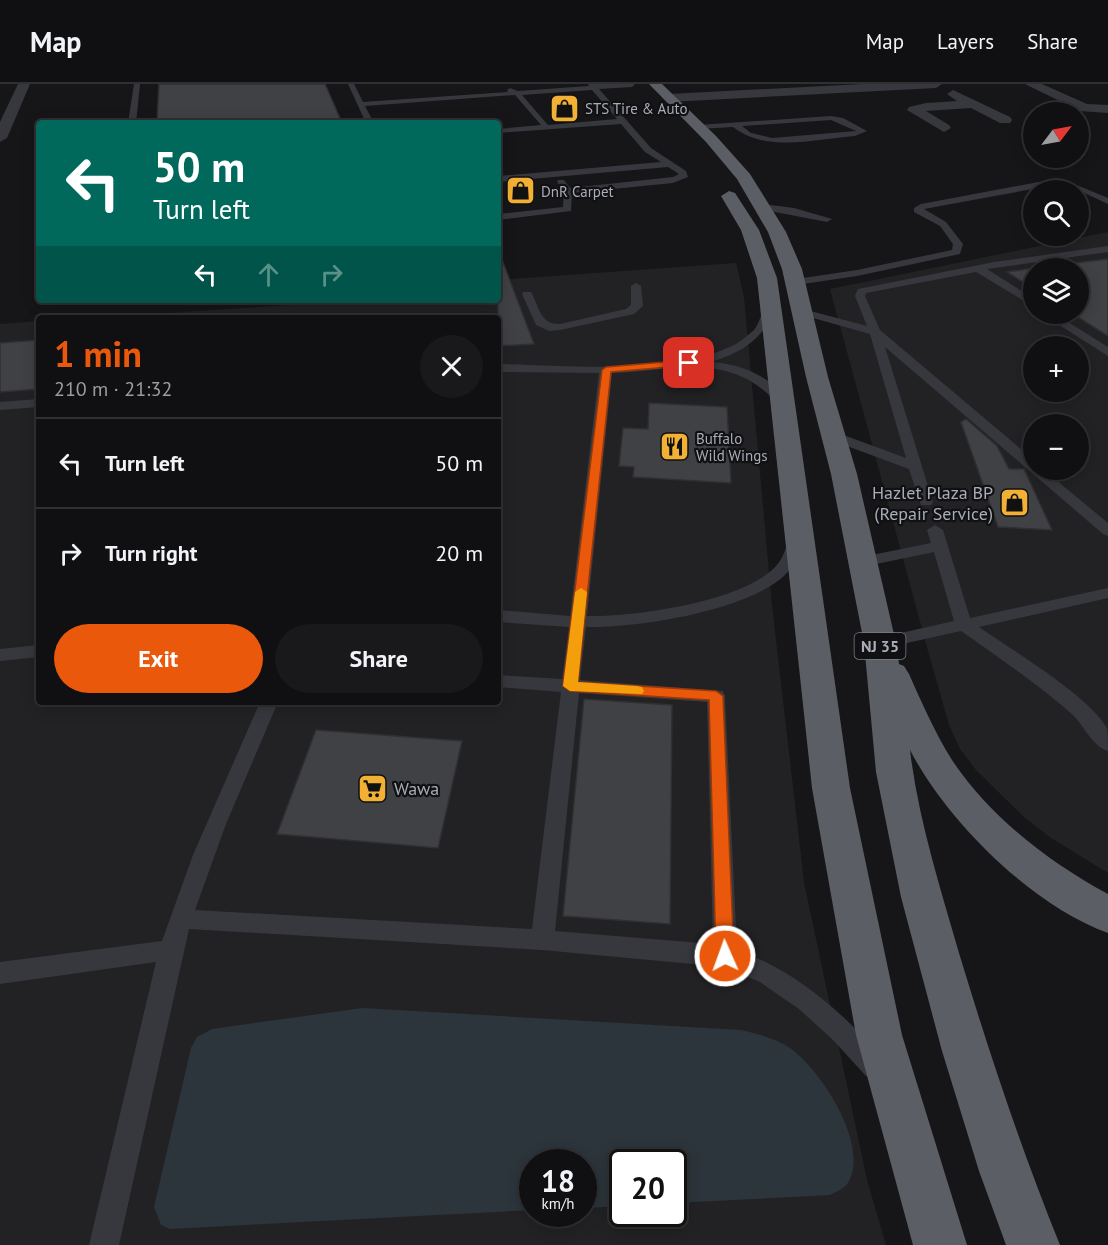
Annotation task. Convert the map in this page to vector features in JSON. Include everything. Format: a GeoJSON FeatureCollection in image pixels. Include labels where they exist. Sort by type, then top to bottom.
{"type":"FeatureCollection","features":[{"type":"Feature","properties":{"kind":"highway","name":"NJ 35"},"geometry":{"type":"LineString","coordinates":[[647,88],[698,127],[744,177],[777,232],[799,297],[844,474],[880,647],[894,772],[922,897],[965,1051],[1004,1171],[1033,1245]]}},
{"type":"Feature","properties":{"kind":"highway"},"geometry":{"type":"LineString","coordinates":[[647,88],[741,212],[759,252],[767,278],[831,788],[879,1035],[940,1245]]}},
{"type":"Feature","properties":{"kind":"highway"},"geometry":{"type":"LineString","coordinates":[[880,647],[930,753],[948,783],[974,814],[1011,849],[1077,898],[1108,915]]}},
{"type":"Feature","properties":{"kind":"street"},"geometry":{"type":"LineString","coordinates":[[777,84],[788,92]]}},
{"type":"Feature","properties":{"kind":"street"},"geometry":{"type":"LineString","coordinates":[[647,88],[788,92],[935,84],[1005,120]]}},
{"type":"Feature","properties":{"kind":"street"},"geometry":{"type":"LineString","coordinates":[[1031,84],[1085,108],[1108,109]]}},
{"type":"Feature","properties":{"kind":"street"},"geometry":{"type":"LineString","coordinates":[[0,138],[19,88]]}},
{"type":"Feature","properties":{"kind":"street"},"geometry":{"type":"LineString","coordinates":[[944,128],[914,110],[973,104]]}},
{"type":"Feature","properties":{"kind":"lane"},"geometry":{"type":"LineString","coordinates":[[132,120],[137,84]]}},
{"type":"Feature","properties":{"kind":"lane"},"geometry":{"type":"LineString","coordinates":[[351,84],[369,120]]}},
{"type":"Feature","properties":{"kind":"lane"},"geometry":{"type":"LineString","coordinates":[[506,84],[510,90],[517,93],[546,127]]}},
{"type":"Feature","properties":{"kind":"lane"},"geometry":{"type":"LineString","coordinates":[[361,104],[592,86],[647,88]]}},
{"type":"Feature","properties":{"kind":"lane"},"geometry":{"type":"LineString","coordinates":[[568,191],[684,177],[683,174],[648,150],[592,86]]}},
{"type":"Feature","properties":{"kind":"lane"},"geometry":{"type":"LineString","coordinates":[[698,127],[831,118],[863,131],[855,134],[772,140],[748,135],[735,125]]}},
{"type":"Feature","properties":{"kind":"lane"},"geometry":{"type":"LineString","coordinates":[[501,131],[624,121]]}},
{"type":"Feature","properties":{"kind":"lane"},"geometry":{"type":"LineString","coordinates":[[501,179],[669,164]]}},
{"type":"Feature","properties":{"kind":"lane"},"geometry":{"type":"LineString","coordinates":[[501,217],[568,209],[568,191],[554,174]]}},
{"type":"Feature","properties":{"kind":"lane"},"geometry":{"type":"LineString","coordinates":[[799,297],[857,273],[956,252],[958,244],[946,227],[917,210],[924,206],[1049,183],[1071,186],[1108,201]]}},
{"type":"Feature","properties":{"kind":"lane"},"geometry":{"type":"LineString","coordinates":[[763,207],[827,219]]}},
{"type":"Feature","properties":{"kind":"lane"},"geometry":{"type":"LineString","coordinates":[[926,502],[875,332],[860,296],[862,291],[979,268],[1108,249]]}},
{"type":"Feature","properties":{"kind":"lane"},"geometry":{"type":"LineString","coordinates":[[979,268],[1023,297]]}},
{"type":"Feature","properties":{"kind":"lane"},"geometry":{"type":"LineString","coordinates":[[527,294],[540,322],[554,328],[620,315],[635,309],[636,286]]}},
{"type":"Feature","properties":{"kind":"lane"},"geometry":{"type":"LineString","coordinates":[[799,297],[875,332],[1023,459]]}},
{"type":"Feature","properties":{"kind":"lane"},"geometry":{"type":"LineString","coordinates":[[689,363],[729,351],[747,342],[758,333],[771,308]]}},
{"type":"Feature","properties":{"kind":"lane"},"geometry":{"type":"LineString","coordinates":[[1064,324],[1108,352]]}},
{"type":"Feature","properties":{"kind":"lane"},"geometry":{"type":"LineString","coordinates":[[501,368],[606,370],[689,363],[723,366],[749,373],[767,383],[783,401]]}},
{"type":"Feature","properties":{"kind":"lane"},"geometry":{"type":"LineString","coordinates":[[542,940],[606,370]]}},
{"type":"Feature","properties":{"kind":"lane"},"geometry":{"type":"LineString","coordinates":[[0,406],[36,403]]}},
{"type":"Feature","properties":{"kind":"lane"},"geometry":{"type":"LineString","coordinates":[[833,436],[916,467]]}},
{"type":"Feature","properties":{"kind":"lane"},"geometry":{"type":"LineString","coordinates":[[1048,480],[1108,531]]}},
{"type":"Feature","properties":{"kind":"lane"},"geometry":{"type":"LineString","coordinates":[[501,616],[577,622],[646,619],[696,608],[757,586],[773,577],[784,567],[799,531]]}},
{"type":"Feature","properties":{"kind":"lane"},"geometry":{"type":"LineString","coordinates":[[862,562],[937,538],[964,625],[1022,664],[1087,717],[1108,744]]}},
{"type":"Feature","properties":{"kind":"lane"},"geometry":{"type":"LineString","coordinates":[[880,647],[964,625],[1108,593]]}},
{"type":"Feature","properties":{"kind":"lane"},"geometry":{"type":"LineString","coordinates":[[0,655],[36,651]]}},
{"type":"Feature","properties":{"kind":"lane"},"geometry":{"type":"LineString","coordinates":[[501,681],[716,696],[725,956]]}},
{"type":"Feature","properties":{"kind":"lane"},"geometry":{"type":"LineString","coordinates":[[104,1245],[180,919],[196,871],[268,705]]}},
{"type":"Feature","properties":{"kind":"lane"},"geometry":{"type":"LineString","coordinates":[[180,919],[542,940],[725,956],[750,964],[799,993],[831,1020],[893,1089]]}},
{"type":"Feature","properties":{"kind":"lane"},"geometry":{"type":"LineString","coordinates":[[0,973],[171,950]]}},
{"type":"Feature","properties":{"kind":"shaded area"},"geometry":{"type":"Polygon","coordinates":[[[1108,232],[1108,873],[1051,838],[1024,817],[976,770],[960,749],[949,725],[830,289],[1040,246],[1089,246],[1089,236],[1108,232]]]}},
{"type":"Feature","properties":{"kind":"shaded area"},"geometry":{"type":"Polygon","coordinates":[[[736,263],[744,297],[772,605],[804,882],[867,1180],[886,1245],[0,1245],[0,324],[36,321],[36,705],[501,705],[501,315],[137,315],[321,303],[501,303],[501,280],[736,263]]]}},
{"type":"Feature","properties":{"kind":"shaded area"},"geometry":{"type":"Polygon","coordinates":[[[362,1008],[741,1030],[773,1039],[785,1045],[815,1072],[838,1108],[847,1128],[852,1147],[853,1165],[847,1184],[830,1195],[687,1202],[687,1149],[609,1149],[609,1207],[597,1207],[597,1149],[519,1149],[519,1211],[170,1229],[161,1225],[154,1207],[191,1048],[197,1037],[212,1029],[362,1008]]]}},
{"type":"Feature","properties":{"kind":"building"},"geometry":{"type":"Polygon","coordinates":[[[159,84],[325,84],[341,120],[157,120],[159,84]]]}},
{"type":"Feature","properties":{"kind":"building"},"geometry":{"type":"Polygon","coordinates":[[[501,257],[534,344],[501,346],[501,315],[498,315],[498,303],[501,303],[501,257]]]}},
{"type":"Feature","properties":{"kind":"building"},"geometry":{"type":"Polygon","coordinates":[[[1108,259],[1108,336],[1089,324],[1089,261],[1108,259]]]}},
{"type":"Feature","properties":{"kind":"building"},"geometry":{"type":"Polygon","coordinates":[[[1023,270],[1023,282],[1007,272],[1023,270]]]}},
{"type":"Feature","properties":{"kind":"building"},"geometry":{"type":"Polygon","coordinates":[[[36,340],[36,389],[0,392],[0,343],[36,340]]]}},
{"type":"Feature","properties":{"kind":"building","name":"Buffalo Wild Wings"},"geometry":{"type":"Polygon","coordinates":[[[649,403],[727,407],[731,483],[633,477],[634,467],[619,466],[623,428],[648,429],[649,403]]]}},
{"type":"Feature","properties":{"kind":"building","name":"Hazlet Plaza BP (Repair Service)"},"geometry":{"type":"Polygon","coordinates":[[[966,419],[997,446],[1009,469],[1023,469],[1023,480],[1029,480],[1052,530],[998,527],[961,422],[966,419]]]}},
{"type":"Feature","properties":{"kind":"building"},"geometry":{"type":"Polygon","coordinates":[[[584,699],[672,705],[670,924],[563,916],[584,699]]]}},
{"type":"Feature","properties":{"kind":"building","name":"Wawa"},"geometry":{"type":"Polygon","coordinates":[[[316,730],[462,741],[438,848],[277,834],[316,730]]]}},
{"type":"Feature","properties":{"kind":"slow traffic"},"geometry":{"type":"LineString","coordinates":[[581,592],[570,686],[637,691]]}},
{"type":"Feature","properties":{"kind":"place","name":"STS Tire & Auto"},"geometry":{"type":"Point","coordinates":[564,108]}},
{"type":"Feature","properties":{"kind":"place","name":"DnR Carpet"},"geometry":{"type":"Point","coordinates":[520,191]}},
{"type":"Feature","properties":{"kind":"place","name":"Buffalo Wild Wings"},"geometry":{"type":"Point","coordinates":[675,447]}},
{"type":"Feature","properties":{"kind":"place","name":"Hazlet Plaza BP (Repair Service)"},"geometry":{"type":"Point","coordinates":[1014,502]}},
{"type":"Feature","properties":{"kind":"place","name":"Wawa"},"geometry":{"type":"Point","coordinates":[373,788]}},
{"type":"Feature","properties":{"kind":"route"},"geometry":{"type":"LineString","coordinates":[[689,363],[606,370],[570,686],[716,696],[725,956]]}}]}
